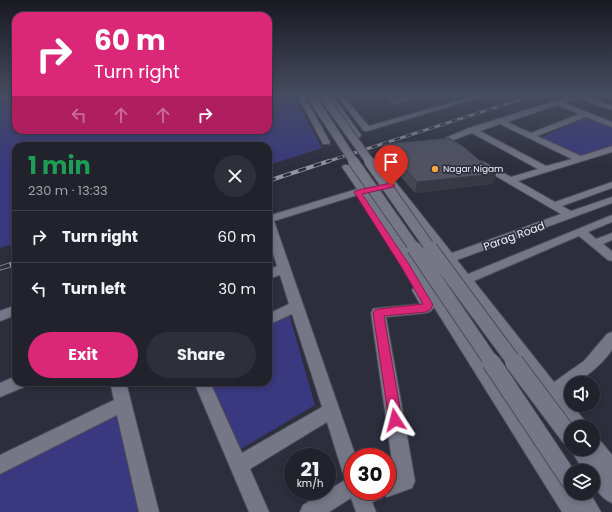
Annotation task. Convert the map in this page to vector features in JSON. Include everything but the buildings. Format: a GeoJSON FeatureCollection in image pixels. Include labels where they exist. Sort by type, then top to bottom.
{"type":"FeatureCollection","features":[{"type":"Feature","properties":{"kind":"street"},"geometry":{"type":"LineString","coordinates":[[314,120],[326,142]]}},
{"type":"Feature","properties":{"kind":"street"},"geometry":{"type":"LineString","coordinates":[[326,120],[352,160],[437,280],[564,471]]}},
{"type":"Feature","properties":{"kind":"street"},"geometry":{"type":"LineString","coordinates":[[340,120],[448,274],[564,429]]}},
{"type":"Feature","properties":{"kind":"street"},"geometry":{"type":"LineString","coordinates":[[347,120],[357,135]]}},
{"type":"Feature","properties":{"kind":"street"},"geometry":{"type":"LineString","coordinates":[[360,120],[367,129],[399,120]]}},
{"type":"Feature","properties":{"kind":"street"},"geometry":{"type":"LineString","coordinates":[[456,150],[442,141],[502,120]]}},
{"type":"Feature","properties":{"kind":"street"},"geometry":{"type":"LineString","coordinates":[[530,136],[571,120]]}},
{"type":"Feature","properties":{"kind":"street"},"geometry":{"type":"LineString","coordinates":[[601,120],[612,124]]}},
{"type":"Feature","properties":{"kind":"street"},"geometry":{"type":"LineString","coordinates":[[499,121],[580,159]]}},
{"type":"Feature","properties":{"kind":"street"},"geometry":{"type":"LineString","coordinates":[[472,130],[546,170]]}},
{"type":"Feature","properties":{"kind":"street"},"geometry":{"type":"LineString","coordinates":[[510,181],[612,149]]}},
{"type":"Feature","properties":{"kind":"street"},"geometry":{"type":"LineString","coordinates":[[470,158],[562,211],[605,196],[612,185]]}},
{"type":"Feature","properties":{"kind":"street"},"geometry":{"type":"LineString","coordinates":[[374,161],[574,420]]}},
{"type":"Feature","properties":{"kind":"street"},"geometry":{"type":"LineString","coordinates":[[347,168],[428,305],[426,308],[378,313],[405,481],[396,484]]}},
{"type":"Feature","properties":{"kind":"street"},"geometry":{"type":"LineString","coordinates":[[272,218],[361,192],[394,186]]}},
{"type":"Feature","properties":{"kind":"street"},"geometry":{"type":"LineString","coordinates":[[361,192],[414,266],[574,512]]}},
{"type":"Feature","properties":{"kind":"street","name":"Parag Road"},"geometry":{"type":"LineString","coordinates":[[414,266],[450,259],[562,211],[605,196]]}},
{"type":"Feature","properties":{"kind":"street","name":"Parag Road"},"geometry":{"type":"LineString","coordinates":[[430,292],[466,280],[612,218]]}},
{"type":"Feature","properties":{"kind":"street"},"geometry":{"type":"LineString","coordinates":[[272,231],[344,448]]}},
{"type":"Feature","properties":{"kind":"street"},"geometry":{"type":"LineString","coordinates":[[579,231],[612,257]]}},
{"type":"Feature","properties":{"kind":"street"},"geometry":{"type":"LineString","coordinates":[[594,243],[612,236]]}},
{"type":"Feature","properties":{"kind":"street"},"geometry":{"type":"LineString","coordinates":[[272,272],[284,268]]}},
{"type":"Feature","properties":{"kind":"street"},"geometry":{"type":"LineString","coordinates":[[272,318],[297,306]]}},
{"type":"Feature","properties":{"kind":"street"},"geometry":{"type":"LineString","coordinates":[[0,316],[12,312]]}},
{"type":"Feature","properties":{"kind":"street"},"geometry":{"type":"LineString","coordinates":[[552,392],[589,365],[612,338]]}},
{"type":"Feature","properties":{"kind":"street"},"geometry":{"type":"LineString","coordinates":[[0,390],[12,385]]}},
{"type":"Feature","properties":{"kind":"street"},"geometry":{"type":"LineString","coordinates":[[119,386],[149,512]]}},
{"type":"Feature","properties":{"kind":"street"},"geometry":{"type":"LineString","coordinates":[[204,386],[259,512]]}},
{"type":"Feature","properties":{"kind":"street"},"geometry":{"type":"LineString","coordinates":[[0,465],[123,404]]}},
{"type":"Feature","properties":{"kind":"street"},"geometry":{"type":"LineString","coordinates":[[239,465],[332,410]]}},
{"type":"Feature","properties":{"kind":"street"},"geometry":{"type":"LineString","coordinates":[[600,455],[612,470]]}},
{"type":"Feature","properties":{"kind":"street"},"geometry":{"type":"LineString","coordinates":[[584,456],[612,493]]}},
{"type":"Feature","properties":{"kind":"street"},"geometry":{"type":"LineString","coordinates":[[310,512],[347,500]]}},
{"type":"Feature","properties":{"kind":"street"},"geometry":{"type":"LineString","coordinates":[[583,500],[591,512]]}},
{"type":"Feature","properties":{"kind":"shaded area"},"geometry":{"type":"Polygon","coordinates":[[[0,120],[12,120],[12,134],[272,134],[272,120],[307,120],[322,148],[272,164],[272,142],[12,142],[12,244],[0,248],[0,120]]]}},
{"type":"Feature","properties":{"kind":"shaded area"},"geometry":{"type":"Polygon","coordinates":[[[581,120],[595,120],[612,127],[612,146],[580,156],[540,138],[581,120]]]}},
{"type":"Feature","properties":{"kind":"shaded area"},"geometry":{"type":"Polygon","coordinates":[[[289,314],[315,405],[241,449],[213,386],[272,386],[272,322],[289,314]]]}},
{"type":"Feature","properties":{"kind":"shaded area"},"geometry":{"type":"Polygon","coordinates":[[[117,408],[139,512],[0,512],[0,466],[117,408]]]}},
{"type":"Feature","properties":{"kind":"railway"},"geometry":{"type":"LineString","coordinates":[[326,162],[457,120]]}},
{"type":"Feature","properties":{"kind":"railway"},"geometry":{"type":"LineString","coordinates":[[272,180],[329,161]]}},
{"type":"Feature","properties":{"kind":"railway"},"geometry":{"type":"LineString","coordinates":[[0,268],[12,264]]}},
{"type":"Feature","properties":{"kind":"place","name":"Nagar Nigam"},"geometry":{"type":"Point","coordinates":[435,169]}},
{"type":"Feature","properties":{"kind":"route"},"geometry":{"type":"LineString","coordinates":[[391,186],[358,192],[407,268],[428,305],[426,308],[378,313],[395,420]]}}]}
